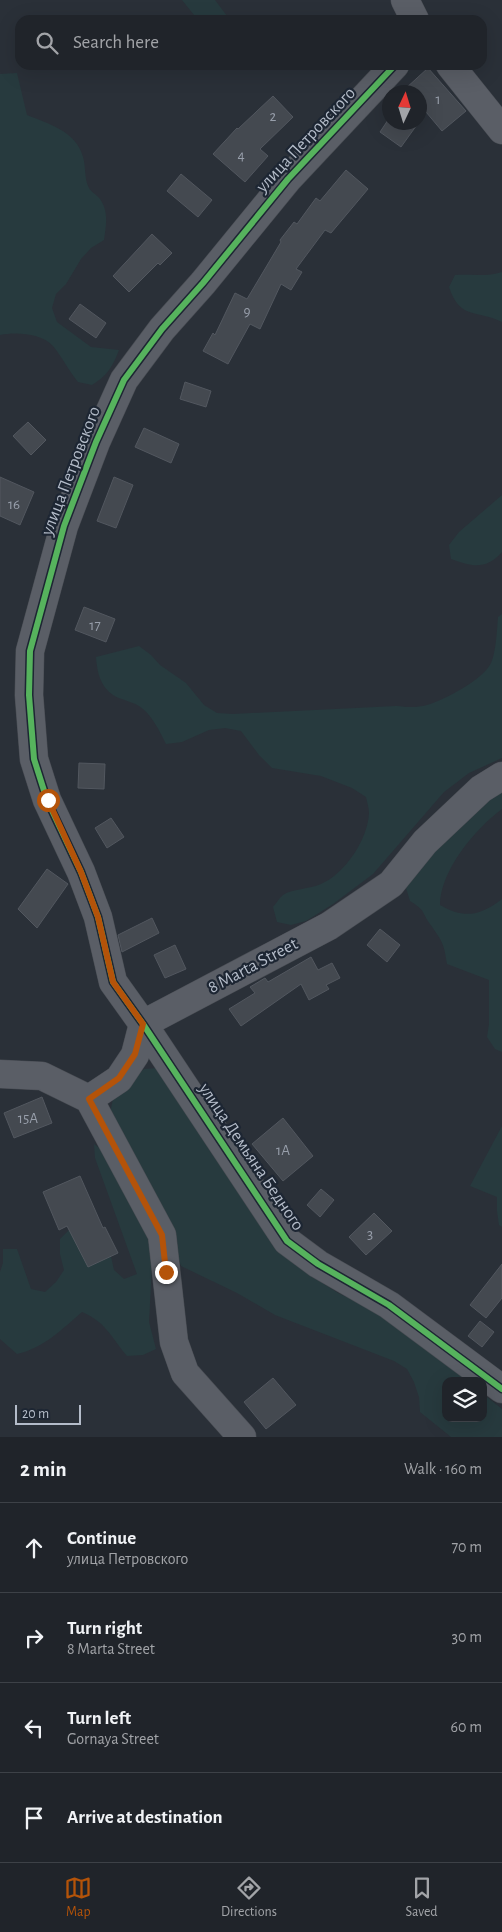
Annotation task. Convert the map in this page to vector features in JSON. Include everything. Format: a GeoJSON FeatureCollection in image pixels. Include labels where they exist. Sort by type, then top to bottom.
{"type":"FeatureCollection","features":[{"type":"Feature","properties":{"kind":"street"},"geometry":{"type":"LineString","coordinates":[[405,0],[412,15]]}},
{"type":"Feature","properties":{"kind":"street","name":"улица Петровского"},"geometry":{"type":"LineString","coordinates":[[143,1024],[113,982],[98,917],[81,872],[48,800],[34,759],[29,694],[30,651],[64,526],[96,442],[124,380],[162,329],[203,283],[288,179],[390,70]]}},
{"type":"Feature","properties":{"kind":"street"},"geometry":{"type":"LineString","coordinates":[[454,70],[502,130]]}},
{"type":"Feature","properties":{"kind":"street","name":"8 Marta Street"},"geometry":{"type":"LineString","coordinates":[[143,1024],[329,926],[390,884],[426,842],[467,802],[481,789],[502,776]]}},
{"type":"Feature","properties":{"kind":"street"},"geometry":{"type":"LineString","coordinates":[[89,1099],[119,1078],[135,1054],[143,1024]]}},
{"type":"Feature","properties":{"kind":"street","name":"улица Демьяна Бедного"},"geometry":{"type":"LineString","coordinates":[[143,1024],[286,1240],[318,1264],[389,1305],[502,1389]]}},
{"type":"Feature","properties":{"kind":"street"},"geometry":{"type":"LineString","coordinates":[[0,1074],[42,1076],[89,1099],[162,1235],[174,1342],[185,1373],[242,1437]]}},
{"type":"Feature","properties":{"kind":"green space"},"geometry":{"type":"Polygon","coordinates":[[[182,0],[215,0],[226,15],[194,15],[182,0]]]}},
{"type":"Feature","properties":{"kind":"green space"},"geometry":{"type":"Polygon","coordinates":[[[17,73],[27,115],[53,125],[74,141],[83,157],[86,181],[89,188],[100,199],[105,209],[104,240],[91,248],[81,259],[66,284],[56,294],[52,308],[57,322],[91,347],[119,350],[109,370],[92,385],[78,382],[53,346],[42,338],[28,334],[0,335],[0,74],[17,73]]]}},
{"type":"Feature","properties":{"kind":"green space"},"geometry":{"type":"Polygon","coordinates":[[[502,272],[502,322],[463,309],[458,305],[449,287],[455,275],[485,275],[502,272]]]}},
{"type":"Feature","properties":{"kind":"green space"},"geometry":{"type":"Polygon","coordinates":[[[502,495],[502,552],[490,562],[478,565],[465,564],[451,559],[449,545],[459,532],[502,495]]]}},
{"type":"Feature","properties":{"kind":"green space"},"geometry":{"type":"Polygon","coordinates":[[[502,614],[502,758],[469,773],[444,792],[373,874],[333,904],[306,921],[291,925],[277,922],[273,907],[283,895],[291,891],[321,884],[330,879],[346,864],[360,844],[368,823],[369,811],[366,797],[352,788],[321,776],[272,768],[259,755],[241,731],[225,728],[209,730],[182,742],[166,744],[155,723],[143,709],[136,704],[113,695],[105,687],[98,673],[96,663],[96,657],[139,646],[160,665],[186,683],[204,705],[217,713],[233,714],[396,706],[419,707],[453,694],[472,682],[487,669],[494,653],[498,617],[502,614]]]}},
{"type":"Feature","properties":{"kind":"green space"},"geometry":{"type":"Polygon","coordinates":[[[502,783],[502,809],[471,839],[452,865],[446,878],[440,905],[464,914],[472,914],[494,905],[502,899],[502,1052],[495,1049],[487,1037],[489,1024],[489,980],[447,964],[440,939],[421,909],[410,901],[406,888],[412,873],[502,783]]]}},
{"type":"Feature","properties":{"kind":"green space"},"geometry":{"type":"Polygon","coordinates":[[[158,1068],[220,1160],[226,1174],[246,1194],[301,1269],[338,1293],[397,1320],[409,1333],[462,1377],[442,1377],[442,1422],[487,1422],[487,1397],[502,1409],[502,1437],[451,1437],[420,1412],[419,1397],[407,1369],[394,1361],[275,1315],[237,1293],[181,1266],[161,1211],[110,1113],[113,1099],[144,1069],[158,1068]]]}},
{"type":"Feature","properties":{"kind":"green space"},"geometry":{"type":"Polygon","coordinates":[[[502,1126],[502,1227],[499,1225],[497,1197],[470,1186],[502,1126]]]}},
{"type":"Feature","properties":{"kind":"green space"},"geometry":{"type":"Polygon","coordinates":[[[94,1144],[105,1152],[148,1225],[152,1265],[149,1322],[156,1349],[143,1355],[127,1356],[103,1325],[82,1312],[44,1343],[17,1354],[0,1339],[0,1272],[3,1263],[3,1249],[17,1249],[31,1289],[45,1292],[56,1282],[64,1270],[60,1254],[60,1239],[70,1229],[108,1243],[114,1270],[124,1279],[137,1274],[95,1158],[94,1144]]]}},
{"type":"Feature","properties":{"kind":"building"},"geometry":{"type":"Polygon","coordinates":[[[426,70],[430,70],[466,111],[442,131],[427,113],[427,85],[409,85],[426,70]]]}},
{"type":"Feature","properties":{"kind":"building"},"geometry":{"type":"Polygon","coordinates":[[[273,96],[293,117],[260,149],[268,156],[245,182],[213,154],[237,128],[273,96]]]}},
{"type":"Feature","properties":{"kind":"building"},"geometry":{"type":"Polygon","coordinates":[[[382,129],[413,130],[401,147],[380,132],[382,129]]]}},
{"type":"Feature","properties":{"kind":"building"},"geometry":{"type":"Polygon","coordinates":[[[346,170],[368,189],[331,233],[325,230],[296,269],[302,272],[291,290],[281,284],[260,329],[250,324],[228,364],[203,351],[213,333],[215,335],[235,293],[247,299],[281,242],[280,240],[294,222],[297,224],[316,198],[320,201],[346,170]]]}},
{"type":"Feature","properties":{"kind":"building"},"geometry":{"type":"Polygon","coordinates":[[[181,174],[212,200],[198,217],[167,191],[181,174]]]}},
{"type":"Feature","properties":{"kind":"building"},"geometry":{"type":"Polygon","coordinates":[[[152,234],[172,253],[160,265],[158,263],[129,292],[113,276],[152,234]]]}},
{"type":"Feature","properties":{"kind":"building"},"geometry":{"type":"Polygon","coordinates":[[[80,304],[106,323],[96,338],[69,319],[80,304]]]}},
{"type":"Feature","properties":{"kind":"building"},"geometry":{"type":"Polygon","coordinates":[[[185,382],[211,391],[206,407],[180,399],[185,382]]]}},
{"type":"Feature","properties":{"kind":"building"},"geometry":{"type":"Polygon","coordinates":[[[28,422],[46,440],[31,455],[13,436],[28,422]]]}},
{"type":"Feature","properties":{"kind":"building"},"geometry":{"type":"Polygon","coordinates":[[[144,428],[179,444],[171,463],[135,447],[144,428]]]}},
{"type":"Feature","properties":{"kind":"building"},"geometry":{"type":"Polygon","coordinates":[[[0,477],[34,492],[20,525],[0,516],[0,477]]]}},
{"type":"Feature","properties":{"kind":"building"},"geometry":{"type":"Polygon","coordinates":[[[114,477],[133,485],[116,528],[97,521],[114,477]]]}},
{"type":"Feature","properties":{"kind":"building"},"geometry":{"type":"Polygon","coordinates":[[[84,607],[115,619],[106,642],[75,630],[84,607]]]}},
{"type":"Feature","properties":{"kind":"building"},"geometry":{"type":"Polygon","coordinates":[[[79,763],[105,764],[104,789],[78,788],[79,763]]]}},
{"type":"Feature","properties":{"kind":"building"},"geometry":{"type":"Polygon","coordinates":[[[111,818],[124,837],[107,848],[95,828],[111,818]]]}},
{"type":"Feature","properties":{"kind":"building"},"geometry":{"type":"Polygon","coordinates":[[[47,869],[68,884],[37,928],[18,909],[47,869]]]}},
{"type":"Feature","properties":{"kind":"building"},"geometry":{"type":"Polygon","coordinates":[[[152,918],[159,933],[122,952],[118,935],[152,918]]]}},
{"type":"Feature","properties":{"kind":"building"},"geometry":{"type":"Polygon","coordinates":[[[380,929],[400,945],[387,962],[367,945],[380,929]]]}},
{"type":"Feature","properties":{"kind":"building"},"geometry":{"type":"Polygon","coordinates":[[[175,945],[186,969],[165,978],[154,955],[175,945]]]}},
{"type":"Feature","properties":{"kind":"building"},"geometry":{"type":"Polygon","coordinates":[[[311,957],[318,970],[332,963],[340,978],[326,985],[329,989],[309,1000],[301,984],[241,1026],[229,1009],[255,993],[250,987],[265,978],[268,982],[311,957]]]}},
{"type":"Feature","properties":{"kind":"building"},"geometry":{"type":"Polygon","coordinates":[[[42,1097],[52,1123],[14,1138],[4,1113],[42,1097]]]}},
{"type":"Feature","properties":{"kind":"building"},"geometry":{"type":"Polygon","coordinates":[[[283,1118],[313,1156],[283,1181],[252,1144],[283,1118]]]}},
{"type":"Feature","properties":{"kind":"building"},"geometry":{"type":"Polygon","coordinates":[[[80,1176],[103,1228],[105,1227],[118,1253],[88,1267],[67,1226],[59,1230],[43,1192],[80,1176]]]}},
{"type":"Feature","properties":{"kind":"building"},"geometry":{"type":"Polygon","coordinates":[[[321,1189],[334,1200],[320,1217],[307,1205],[321,1189]]]}},
{"type":"Feature","properties":{"kind":"building"},"geometry":{"type":"Polygon","coordinates":[[[374,1213],[392,1231],[366,1255],[349,1237],[374,1213]]]}},
{"type":"Feature","properties":{"kind":"building"},"geometry":{"type":"Polygon","coordinates":[[[502,1264],[502,1298],[486,1318],[470,1305],[502,1264]]]}},
{"type":"Feature","properties":{"kind":"building"},"geometry":{"type":"Polygon","coordinates":[[[480,1321],[494,1332],[482,1347],[468,1336],[480,1321]]]}},
{"type":"Feature","properties":{"kind":"building"},"geometry":{"type":"Polygon","coordinates":[[[273,1378],[296,1405],[266,1429],[244,1402],[273,1378]]]}},
{"type":"Feature","properties":{"kind":"cycle path"},"geometry":{"type":"LineString","coordinates":[[390,70],[288,179],[203,283],[162,329],[124,380],[96,442],[64,526],[30,651],[29,695],[34,759],[47,800],[81,872],[98,917],[113,982],[287,1241],[318,1264],[389,1305],[502,1389]]}},
{"type":"Feature","properties":{"kind":"route"},"geometry":{"type":"LineString","coordinates":[[48,800],[81,872],[98,917],[113,982],[143,1024],[135,1054],[119,1078],[89,1099],[162,1235],[166,1272]]}}]}
